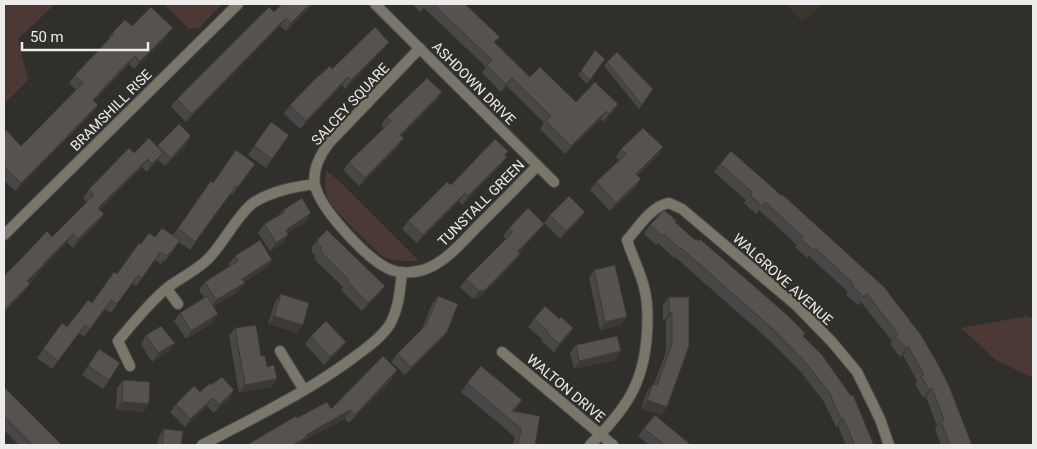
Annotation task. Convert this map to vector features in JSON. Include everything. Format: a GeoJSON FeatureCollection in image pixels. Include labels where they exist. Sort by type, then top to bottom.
{"type":"FeatureCollection","features":[{"type":"Feature","properties":{"kind":"street","name":"BRAMSHILL RISE"},"geometry":{"type":"LineString","coordinates":[[4,235],[238,4]]}},
{"type":"Feature","properties":{"kind":"street","name":"ASHDOWN DRIVE"},"geometry":{"type":"LineString","coordinates":[[375,4],[554,182]]}},
{"type":"Feature","properties":{"kind":"street","name":"SALCEY SQUARE"},"geometry":{"type":"LineString","coordinates":[[315,184],[315,171],[323,151],[420,48]]}},
{"type":"Feature","properties":{"kind":"street","name":"TUNSTALL GREEN"},"geometry":{"type":"LineString","coordinates":[[315,184],[321,201],[334,219],[362,248],[379,263],[390,269],[402,272],[425,270],[443,260],[537,166]]}},
{"type":"Feature","properties":{"kind":"street"},"geometry":{"type":"LineString","coordinates":[[130,366],[118,341],[167,288],[206,260],[221,245],[251,204],[265,196],[290,188],[315,184]]}},
{"type":"Feature","properties":{"kind":"street","name":"WALGROVE AVENUE"},"geometry":{"type":"LineString","coordinates":[[601,435],[634,391],[646,356],[647,302],[644,286],[627,240],[660,206],[669,203],[682,209],[797,306],[832,342],[857,372],[880,419],[890,445]]}},
{"type":"Feature","properties":{"kind":"street"},"geometry":{"type":"LineString","coordinates":[[202,445],[304,390],[341,368],[371,345],[389,325],[399,300],[402,272]]}},
{"type":"Feature","properties":{"kind":"street"},"geometry":{"type":"LineString","coordinates":[[167,288],[178,304]]}},
{"type":"Feature","properties":{"kind":"street"},"geometry":{"type":"LineString","coordinates":[[280,351],[304,390]]}},
{"type":"Feature","properties":{"kind":"street","name":"WALTON DRIVE"},"geometry":{"type":"LineString","coordinates":[[502,352],[613,445]]}},
{"type":"Feature","properties":{"kind":"street"},"geometry":{"type":"LineString","coordinates":[[590,445],[601,435]]}},
{"type":"Feature","properties":{"kind":"shaded area"},"geometry":{"type":"Polygon","coordinates":[[[4,4],[55,4],[18,39],[28,80],[4,104],[4,4]]]}},
{"type":"Feature","properties":{"kind":"shaded area"},"geometry":{"type":"Polygon","coordinates":[[[164,4],[222,4],[198,29],[188,28],[164,4]]]}},
{"type":"Feature","properties":{"kind":"shaded area"},"geometry":{"type":"Polygon","coordinates":[[[785,4],[823,4],[802,22],[785,4]]]}},
{"type":"Feature","properties":{"kind":"shaded area"},"geometry":{"type":"Polygon","coordinates":[[[326,171],[338,180],[419,261],[388,259],[364,239],[329,201],[325,190],[326,171]]]}},
{"type":"Feature","properties":{"kind":"shaded area"},"geometry":{"type":"Polygon","coordinates":[[[1027,316],[1033,319],[1033,378],[996,360],[961,328],[1027,316]]]}},
{"type":"Feature","properties":{"kind":"building"},"geometry":{"type":"Polygon","coordinates":[[[282,4],[310,4],[291,23],[286,18],[192,114],[177,99],[269,7],[274,12],[282,4]]]}},
{"type":"Feature","properties":{"kind":"building"},"geometry":{"type":"Polygon","coordinates":[[[433,4],[465,4],[500,37],[494,42],[530,77],[540,67],[576,102],[595,82],[618,104],[609,114],[606,111],[571,146],[546,121],[551,116],[512,78],[506,84],[487,65],[492,60],[433,4]]]}},
{"type":"Feature","properties":{"kind":"building"},"geometry":{"type":"Polygon","coordinates":[[[151,7],[173,28],[140,61],[135,56],[121,69],[93,100],[98,105],[21,183],[4,166],[4,132],[6,130],[21,146],[83,83],[75,75],[114,34],[112,33],[125,20],[132,26],[151,7]]]}},
{"type":"Feature","properties":{"kind":"building"},"geometry":{"type":"Polygon","coordinates":[[[375,27],[389,42],[351,80],[348,77],[306,121],[290,105],[314,80],[330,66],[332,69],[375,27]]]}},
{"type":"Feature","properties":{"kind":"building"},"geometry":{"type":"Polygon","coordinates":[[[595,50],[605,59],[590,80],[581,71],[595,50]]]}},
{"type":"Feature","properties":{"kind":"building"},"geometry":{"type":"Polygon","coordinates":[[[617,52],[653,89],[642,105],[607,62],[617,52]]]}},
{"type":"Feature","properties":{"kind":"building"},"geometry":{"type":"Polygon","coordinates":[[[427,78],[442,92],[400,135],[404,138],[365,178],[350,164],[350,161],[391,121],[387,117],[427,78]]]}},
{"type":"Feature","properties":{"kind":"building"},"geometry":{"type":"Polygon","coordinates":[[[271,122],[289,135],[272,159],[254,146],[271,122]]]}},
{"type":"Feature","properties":{"kind":"building"},"geometry":{"type":"Polygon","coordinates":[[[179,124],[191,136],[171,158],[158,145],[179,124]]]}},
{"type":"Feature","properties":{"kind":"building"},"geometry":{"type":"Polygon","coordinates":[[[643,128],[663,147],[636,174],[641,179],[616,203],[596,182],[626,154],[621,149],[643,128]]]}},
{"type":"Feature","properties":{"kind":"building"},"geometry":{"type":"Polygon","coordinates":[[[149,138],[163,153],[152,164],[148,159],[98,208],[104,214],[78,239],[73,234],[27,281],[30,284],[4,310],[4,276],[47,231],[52,237],[94,195],[89,189],[129,148],[134,153],[149,138]]]}},
{"type":"Feature","properties":{"kind":"building"},"geometry":{"type":"Polygon","coordinates":[[[495,139],[508,151],[505,155],[507,157],[468,196],[465,193],[423,235],[408,221],[447,182],[451,185],[495,139]]]}},
{"type":"Feature","properties":{"kind":"building"},"geometry":{"type":"Polygon","coordinates":[[[236,150],[255,164],[238,187],[236,186],[195,242],[178,228],[211,181],[213,183],[236,150]]]}},
{"type":"Feature","properties":{"kind":"building"},"geometry":{"type":"Polygon","coordinates":[[[731,151],[783,195],[884,287],[921,335],[939,366],[949,386],[972,445],[950,445],[941,421],[944,420],[932,388],[929,390],[921,376],[924,374],[908,346],[906,348],[895,336],[898,334],[867,294],[864,297],[852,286],[854,284],[815,248],[813,250],[801,239],[803,237],[765,202],[762,206],[750,195],[752,192],[720,164],[731,151]]]}},
{"type":"Feature","properties":{"kind":"building"},"geometry":{"type":"Polygon","coordinates":[[[569,196],[585,212],[566,231],[550,215],[569,196]]]}},
{"type":"Feature","properties":{"kind":"building"},"geometry":{"type":"Polygon","coordinates":[[[302,198],[311,213],[286,230],[288,235],[276,243],[264,224],[285,212],[283,210],[302,198]]]}},
{"type":"Feature","properties":{"kind":"building"},"geometry":{"type":"Polygon","coordinates":[[[528,208],[544,224],[518,251],[520,254],[484,291],[479,291],[466,279],[513,232],[509,228],[528,208]]]}},
{"type":"Feature","properties":{"kind":"building"},"geometry":{"type":"Polygon","coordinates":[[[664,210],[695,240],[698,241],[700,239],[805,333],[803,336],[822,355],[851,396],[853,395],[874,445],[855,445],[830,394],[807,364],[774,330],[681,248],[664,234],[662,236],[650,225],[664,210]]]}},
{"type":"Feature","properties":{"kind":"building"},"geometry":{"type":"Polygon","coordinates":[[[162,228],[180,240],[171,253],[166,256],[160,252],[142,278],[138,275],[117,304],[111,300],[90,329],[85,325],[58,361],[43,349],[62,323],[67,327],[88,300],[92,303],[114,272],[117,274],[139,243],[141,244],[149,233],[155,237],[162,228]]]}},
{"type":"Feature","properties":{"kind":"building"},"geometry":{"type":"Polygon","coordinates":[[[327,230],[385,286],[368,303],[320,250],[322,248],[318,244],[318,239],[327,230]]]}},
{"type":"Feature","properties":{"kind":"building"},"geometry":{"type":"Polygon","coordinates":[[[260,240],[272,260],[242,279],[245,283],[216,300],[205,282],[238,261],[235,256],[260,240]]]}},
{"type":"Feature","properties":{"kind":"building"},"geometry":{"type":"Polygon","coordinates":[[[615,265],[627,317],[605,322],[594,270],[615,265]]]}},
{"type":"Feature","properties":{"kind":"building"},"geometry":{"type":"Polygon","coordinates":[[[281,294],[309,303],[303,325],[274,316],[281,294]]]}},
{"type":"Feature","properties":{"kind":"building"},"geometry":{"type":"Polygon","coordinates":[[[207,296],[218,314],[191,331],[180,313],[207,296]]]}},
{"type":"Feature","properties":{"kind":"building"},"geometry":{"type":"Polygon","coordinates":[[[438,296],[458,304],[447,332],[411,367],[397,354],[426,325],[438,296]]]}},
{"type":"Feature","properties":{"kind":"building"},"geometry":{"type":"Polygon","coordinates":[[[669,297],[689,297],[689,346],[667,407],[647,400],[653,384],[657,385],[672,344],[672,313],[669,313],[669,297]]]}},
{"type":"Feature","properties":{"kind":"building"},"geometry":{"type":"Polygon","coordinates":[[[545,306],[559,319],[561,317],[573,328],[559,344],[534,319],[545,306]]]}},
{"type":"Feature","properties":{"kind":"building"},"geometry":{"type":"Polygon","coordinates":[[[326,321],[346,342],[330,357],[311,336],[326,321]]]}},
{"type":"Feature","properties":{"kind":"building"},"geometry":{"type":"Polygon","coordinates":[[[256,325],[261,356],[265,356],[267,367],[274,365],[277,379],[245,385],[235,328],[256,325]]]}},
{"type":"Feature","properties":{"kind":"building"},"geometry":{"type":"Polygon","coordinates":[[[161,326],[175,343],[158,353],[146,335],[161,326]]]}},
{"type":"Feature","properties":{"kind":"building"},"geometry":{"type":"Polygon","coordinates":[[[617,336],[621,351],[579,361],[576,345],[617,336]]]}},
{"type":"Feature","properties":{"kind":"building"},"geometry":{"type":"Polygon","coordinates":[[[99,349],[120,363],[109,380],[88,366],[99,349]]]}},
{"type":"Feature","properties":{"kind":"building"},"geometry":{"type":"Polygon","coordinates":[[[383,356],[397,370],[355,415],[350,410],[306,435],[307,437],[295,445],[247,445],[296,416],[297,418],[327,402],[331,409],[383,356]]]}},
{"type":"Feature","properties":{"kind":"building"},"geometry":{"type":"Polygon","coordinates":[[[481,366],[522,400],[512,411],[540,416],[535,445],[518,445],[521,429],[467,383],[481,366]]]}},
{"type":"Feature","properties":{"kind":"building"},"geometry":{"type":"Polygon","coordinates":[[[222,377],[234,390],[219,405],[213,398],[190,419],[176,404],[194,386],[200,392],[210,383],[211,385],[222,377]]]}},
{"type":"Feature","properties":{"kind":"building"},"geometry":{"type":"Polygon","coordinates":[[[123,380],[150,382],[149,404],[122,402],[123,380]]]}},
{"type":"Feature","properties":{"kind":"building"},"geometry":{"type":"Polygon","coordinates":[[[4,387],[62,445],[33,445],[4,416],[4,387]]]}},
{"type":"Feature","properties":{"kind":"building"},"geometry":{"type":"Polygon","coordinates":[[[655,415],[691,445],[662,445],[644,428],[655,415]]]}},
{"type":"Feature","properties":{"kind":"building"},"geometry":{"type":"Polygon","coordinates":[[[164,429],[183,431],[181,445],[162,445],[164,429]]]}}]}
